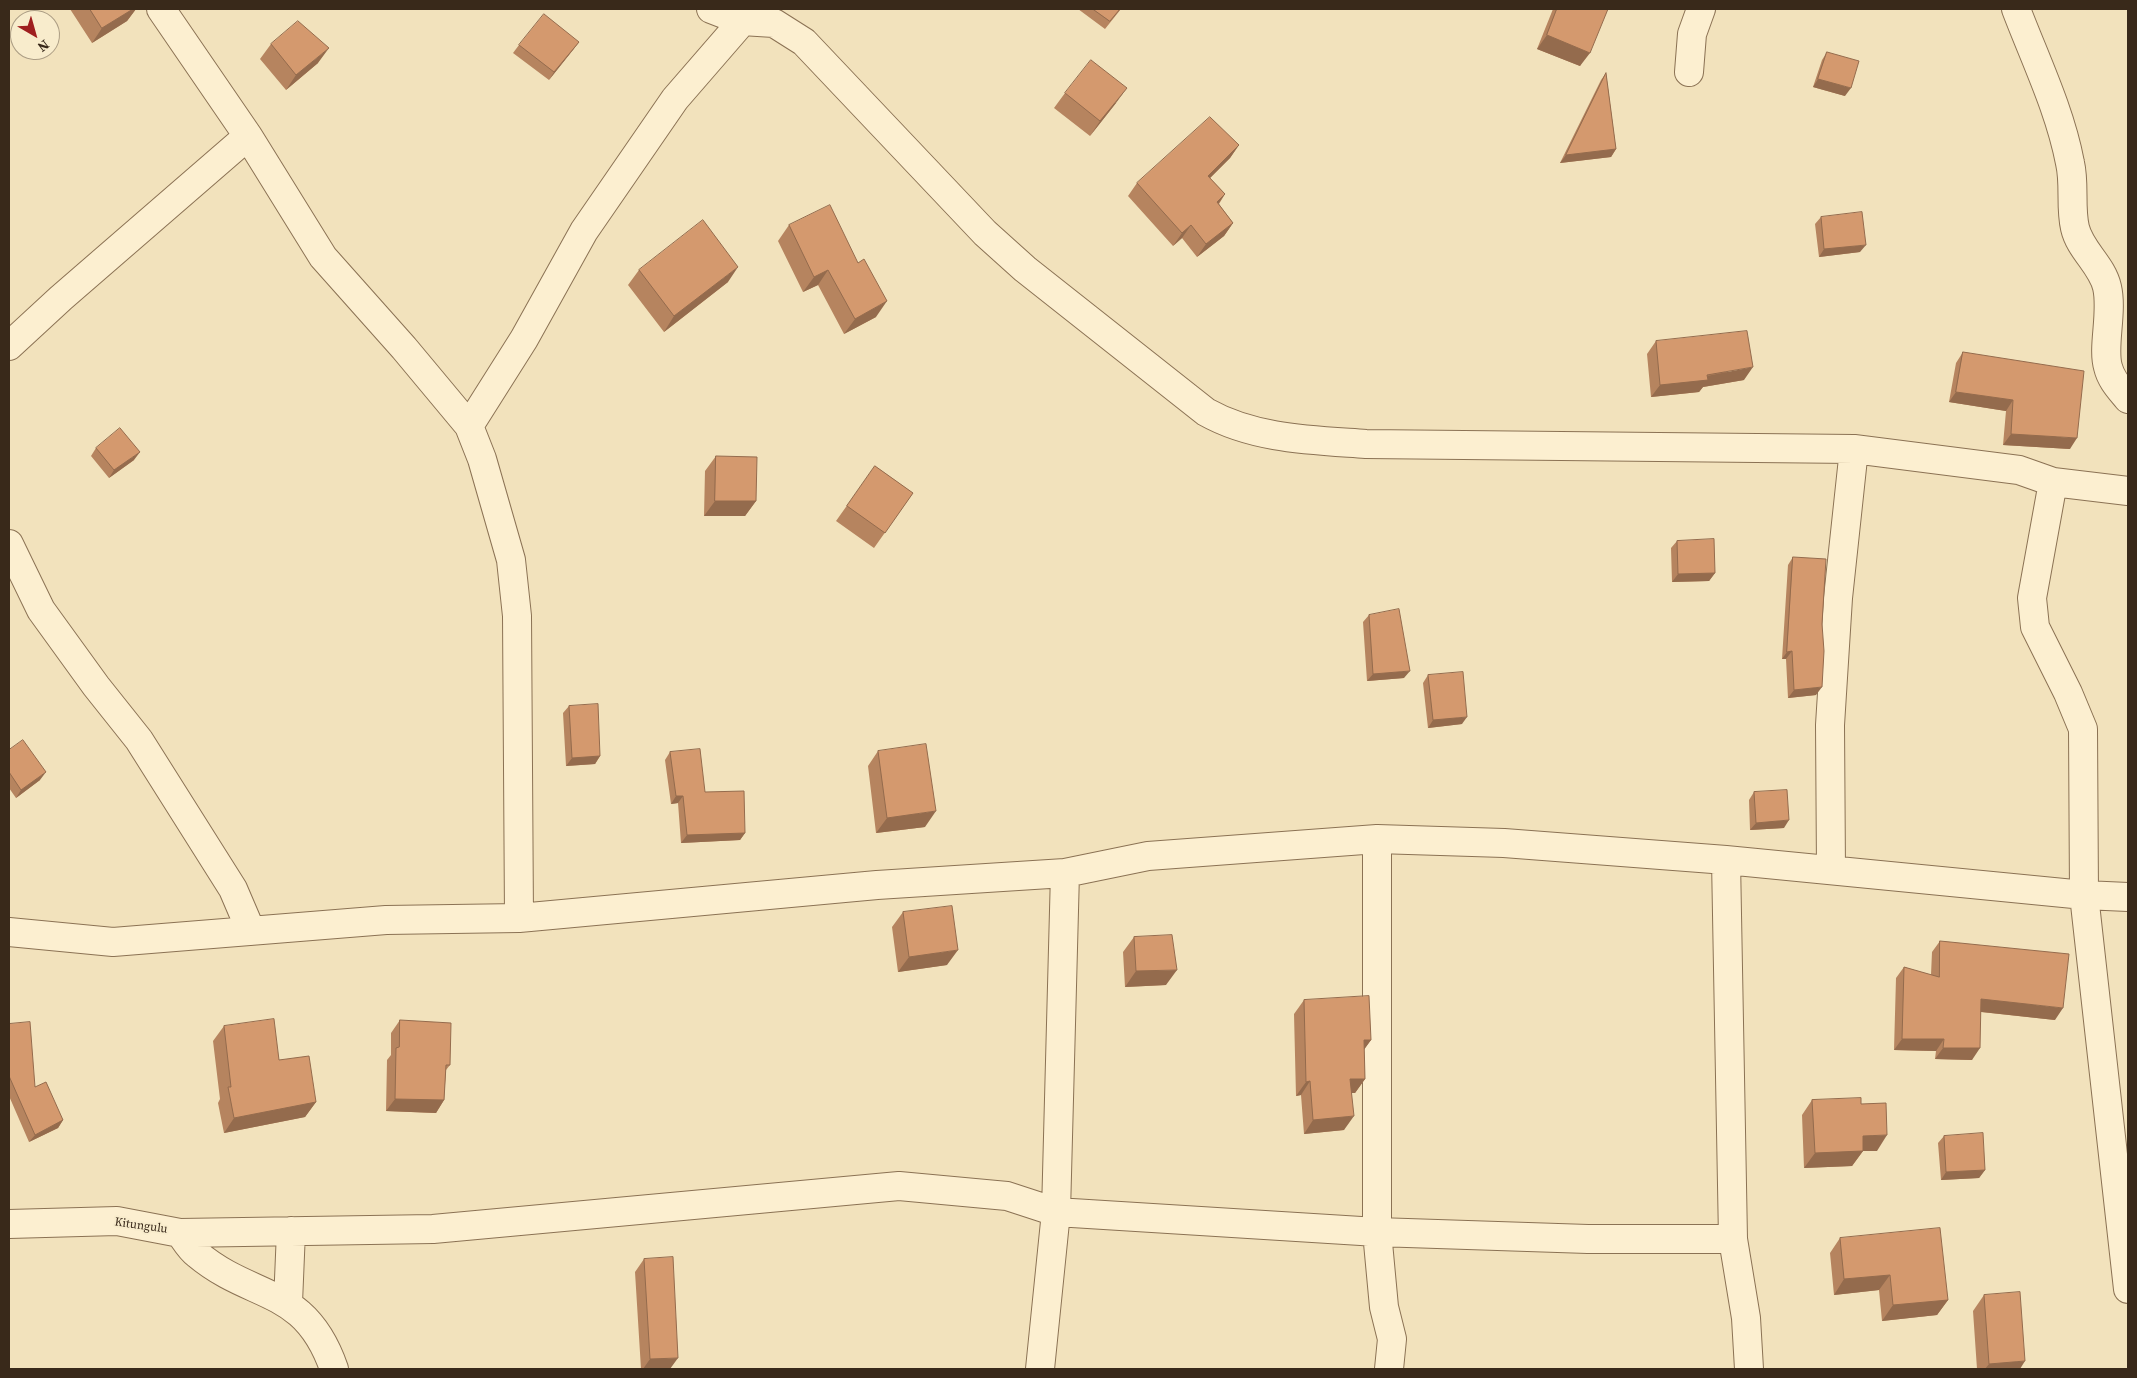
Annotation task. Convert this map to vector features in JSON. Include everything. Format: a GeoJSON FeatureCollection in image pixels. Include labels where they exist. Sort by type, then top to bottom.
{"type":"FeatureCollection","features":[{"type":"Feature","properties":{"kind":"street"},"geometry":{"type":"LineString","coordinates":[[162,9],[248,136],[323,257],[404,348],[469,426],[482,459],[511,560],[516,616],[519,918]]}},
{"type":"Feature","properties":{"kind":"street"},"geometry":{"type":"LineString","coordinates":[[710,9],[747,15],[774,23],[804,42],[998,245],[1206,412],[1226,424],[1258,432],[1303,439],[1366,444],[1854,449],[2018,470],[2053,482],[2128,491]]}},
{"type":"Feature","properties":{"kind":"street"},"geometry":{"type":"LineString","coordinates":[[1689,72],[1692,34],[1701,9]]}},
{"type":"Feature","properties":{"kind":"street"},"geometry":{"type":"LineString","coordinates":[[2016,9],[2060,124],[2071,164],[2076,232],[2099,268],[2107,286],[2109,302],[2107,365],[2112,377],[2128,399]]}},
{"type":"Feature","properties":{"kind":"street"},"geometry":{"type":"LineString","coordinates":[[469,426],[524,339],[590,223],[675,99],[747,15]]}},
{"type":"Feature","properties":{"kind":"street"},"geometry":{"type":"LineString","coordinates":[[9,346],[61,298],[248,136]]}},
{"type":"Feature","properties":{"kind":"street"},"geometry":{"type":"LineString","coordinates":[[1831,870],[1830,725],[1838,598],[1854,449]]}},
{"type":"Feature","properties":{"kind":"street"},"geometry":{"type":"LineString","coordinates":[[2053,482],[2032,598],[2035,627],[2068,693],[2083,729],[2084,895],[2128,1289]]}},
{"type":"Feature","properties":{"kind":"street"},"geometry":{"type":"LineString","coordinates":[[9,544],[41,610],[90,679],[139,740],[233,889],[251,931]]}},
{"type":"Feature","properties":{"kind":"street"},"geometry":{"type":"LineString","coordinates":[[9,932],[113,942],[386,920],[519,918],[877,885],[1065,872],[1148,856],[1376,839],[1504,843],[1726,860],[2084,895],[2128,897]]}},
{"type":"Feature","properties":{"kind":"street"},"geometry":{"type":"LineString","coordinates":[[1376,839],[1378,1232],[1384,1307],[1392,1339],[1389,1369]]}},
{"type":"Feature","properties":{"kind":"street"},"geometry":{"type":"LineString","coordinates":[[1726,860],[1734,1239],[1746,1318],[1748,1369]]}},
{"type":"Feature","properties":{"kind":"street"},"geometry":{"type":"LineString","coordinates":[[1040,1369],[1056,1212],[1065,872]]}},
{"type":"Feature","properties":{"kind":"street"},"geometry":{"type":"LineString","coordinates":[[180,1233],[433,1228],[899,1186],[1007,1196],[1056,1212],[1378,1232],[1588,1239],[1734,1239]]}},
{"type":"Feature","properties":{"kind":"street","name":"Kitungulu"},"geometry":{"type":"LineString","coordinates":[[9,1224],[117,1221],[180,1233],[196,1254],[234,1278],[288,1303],[307,1320],[330,1357],[334,1369]]}},
{"type":"Feature","properties":{"kind":"street"},"geometry":{"type":"LineString","coordinates":[[288,1303],[291,1231]]}},
{"type":"Feature","properties":{"kind":"building"},"geometry":{"type":"Polygon","coordinates":[[[90,9],[133,9],[102,28],[90,9]]]}},
{"type":"Feature","properties":{"kind":"building"},"geometry":{"type":"Polygon","coordinates":[[[1093,9],[1120,9],[1110,21],[1093,9]]]}},
{"type":"Feature","properties":{"kind":"building"},"geometry":{"type":"Polygon","coordinates":[[[1557,9],[1608,9],[1590,53],[1547,35],[1557,9]]]}},
{"type":"Feature","properties":{"kind":"building"},"geometry":{"type":"Polygon","coordinates":[[[544,14],[579,42],[554,72],[519,45],[544,14]]]}},
{"type":"Feature","properties":{"kind":"building"},"geometry":{"type":"Polygon","coordinates":[[[298,21],[329,48],[296,75],[271,44],[298,21]]]}},
{"type":"Feature","properties":{"kind":"building"},"geometry":{"type":"Polygon","coordinates":[[[1827,52],[1859,61],[1851,88],[1818,79],[1827,52]]]}},
{"type":"Feature","properties":{"kind":"building"},"geometry":{"type":"Polygon","coordinates":[[[1091,60],[1127,88],[1100,121],[1065,93],[1091,60]]]}},
{"type":"Feature","properties":{"kind":"building"},"geometry":{"type":"Polygon","coordinates":[[[1606,73],[1616,149],[1566,155],[1606,73]]]}},
{"type":"Feature","properties":{"kind":"building"},"geometry":{"type":"Polygon","coordinates":[[[1210,117],[1239,145],[1208,176],[1225,194],[1217,202],[1233,223],[1206,244],[1191,225],[1182,233],[1137,183],[1210,117]]]}},
{"type":"Feature","properties":{"kind":"building"},"geometry":{"type":"Polygon","coordinates":[[[830,205],[858,263],[864,259],[887,301],[855,319],[828,270],[814,277],[789,225],[830,205]]]}},
{"type":"Feature","properties":{"kind":"building"},"geometry":{"type":"Polygon","coordinates":[[[1862,212],[1866,245],[1824,249],[1821,217],[1862,212]]]}},
{"type":"Feature","properties":{"kind":"building"},"geometry":{"type":"Polygon","coordinates":[[[703,220],[738,267],[674,316],[639,270],[703,220]]]}},
{"type":"Feature","properties":{"kind":"building"},"geometry":{"type":"Polygon","coordinates":[[[1747,331],[1753,367],[1707,375],[1708,380],[1660,385],[1656,341],[1747,331]]]}},
{"type":"Feature","properties":{"kind":"building"},"geometry":{"type":"Polygon","coordinates":[[[1963,352],[2084,371],[2077,438],[2011,434],[2013,400],[1956,392],[1963,352]]]}},
{"type":"Feature","properties":{"kind":"building"},"geometry":{"type":"Polygon","coordinates":[[[120,428],[140,452],[114,470],[96,448],[120,428]]]}},
{"type":"Feature","properties":{"kind":"building"},"geometry":{"type":"Polygon","coordinates":[[[716,456],[757,457],[756,501],[715,501],[716,456]]]}},
{"type":"Feature","properties":{"kind":"building"},"geometry":{"type":"Polygon","coordinates":[[[875,466],[913,493],[885,533],[847,506],[875,466]]]}},
{"type":"Feature","properties":{"kind":"building"},"geometry":{"type":"Polygon","coordinates":[[[1714,539],[1715,573],[1678,574],[1677,541],[1714,539]]]}},
{"type":"Feature","properties":{"kind":"building"},"geometry":{"type":"Polygon","coordinates":[[[1793,557],[1826,559],[1822,624],[1824,651],[1822,687],[1794,690],[1792,651],[1787,652],[1793,557]]]}},
{"type":"Feature","properties":{"kind":"building"},"geometry":{"type":"Polygon","coordinates":[[[1399,609],[1410,671],[1373,674],[1369,615],[1399,609]]]}},
{"type":"Feature","properties":{"kind":"building"},"geometry":{"type":"Polygon","coordinates":[[[1463,672],[1467,717],[1433,720],[1428,675],[1463,672]]]}},
{"type":"Feature","properties":{"kind":"building"},"geometry":{"type":"Polygon","coordinates":[[[598,704],[600,756],[572,758],[569,706],[598,704]]]}},
{"type":"Feature","properties":{"kind":"building"},"geometry":{"type":"Polygon","coordinates":[[[23,740],[46,772],[21,790],[9,772],[9,750],[23,740]]]}},
{"type":"Feature","properties":{"kind":"building"},"geometry":{"type":"Polygon","coordinates":[[[926,744],[936,811],[887,818],[878,751],[926,744]]]}},
{"type":"Feature","properties":{"kind":"building"},"geometry":{"type":"Polygon","coordinates":[[[700,749],[705,792],[744,791],[745,833],[687,835],[683,796],[676,796],[670,752],[700,749]]]}},
{"type":"Feature","properties":{"kind":"building"},"geometry":{"type":"Polygon","coordinates":[[[1787,790],[1789,820],[1756,823],[1754,792],[1787,790]]]}},
{"type":"Feature","properties":{"kind":"building"},"geometry":{"type":"Polygon","coordinates":[[[952,906],[958,950],[909,957],[903,912],[952,906]]]}},
{"type":"Feature","properties":{"kind":"building"},"geometry":{"type":"Polygon","coordinates":[[[1172,935],[1177,970],[1136,971],[1134,937],[1172,935]]]}},
{"type":"Feature","properties":{"kind":"building"},"geometry":{"type":"Polygon","coordinates":[[[1940,941],[2069,954],[2063,1008],[1981,999],[1980,1048],[1943,1048],[1944,1039],[1902,1039],[1904,967],[1939,977],[1940,941]]]}},
{"type":"Feature","properties":{"kind":"building"},"geometry":{"type":"Polygon","coordinates":[[[1369,996],[1371,1040],[1364,1040],[1365,1079],[1350,1079],[1354,1116],[1313,1120],[1310,1081],[1306,1082],[1304,1000],[1369,996]]]}},
{"type":"Feature","properties":{"kind":"building"},"geometry":{"type":"Polygon","coordinates":[[[274,1019],[279,1060],[309,1056],[316,1102],[234,1118],[228,1087],[231,1087],[224,1026],[274,1019]]]}},
{"type":"Feature","properties":{"kind":"building"},"geometry":{"type":"Polygon","coordinates":[[[400,1020],[451,1023],[450,1065],[446,1065],[444,1100],[395,1099],[396,1048],[399,1047],[400,1020]]]}},
{"type":"Feature","properties":{"kind":"building"},"geometry":{"type":"Polygon","coordinates":[[[30,1022],[35,1087],[46,1082],[63,1120],[35,1135],[9,1076],[9,1024],[30,1022]]]}},
{"type":"Feature","properties":{"kind":"building"},"geometry":{"type":"Polygon","coordinates":[[[1861,1098],[1861,1104],[1886,1103],[1887,1135],[1863,1136],[1863,1151],[1815,1153],[1812,1100],[1861,1098]]]}},
{"type":"Feature","properties":{"kind":"building"},"geometry":{"type":"Polygon","coordinates":[[[1983,1133],[1985,1170],[1946,1172],[1944,1136],[1983,1133]]]}},
{"type":"Feature","properties":{"kind":"building"},"geometry":{"type":"Polygon","coordinates":[[[1940,1228],[1948,1300],[1893,1305],[1890,1275],[1844,1279],[1840,1238],[1940,1228]]]}},
{"type":"Feature","properties":{"kind":"building"},"geometry":{"type":"Polygon","coordinates":[[[673,1257],[678,1358],[650,1359],[644,1259],[673,1257]]]}},
{"type":"Feature","properties":{"kind":"building"},"geometry":{"type":"Polygon","coordinates":[[[2020,1292],[2025,1361],[1989,1364],[1984,1295],[2020,1292]]]}}]}
